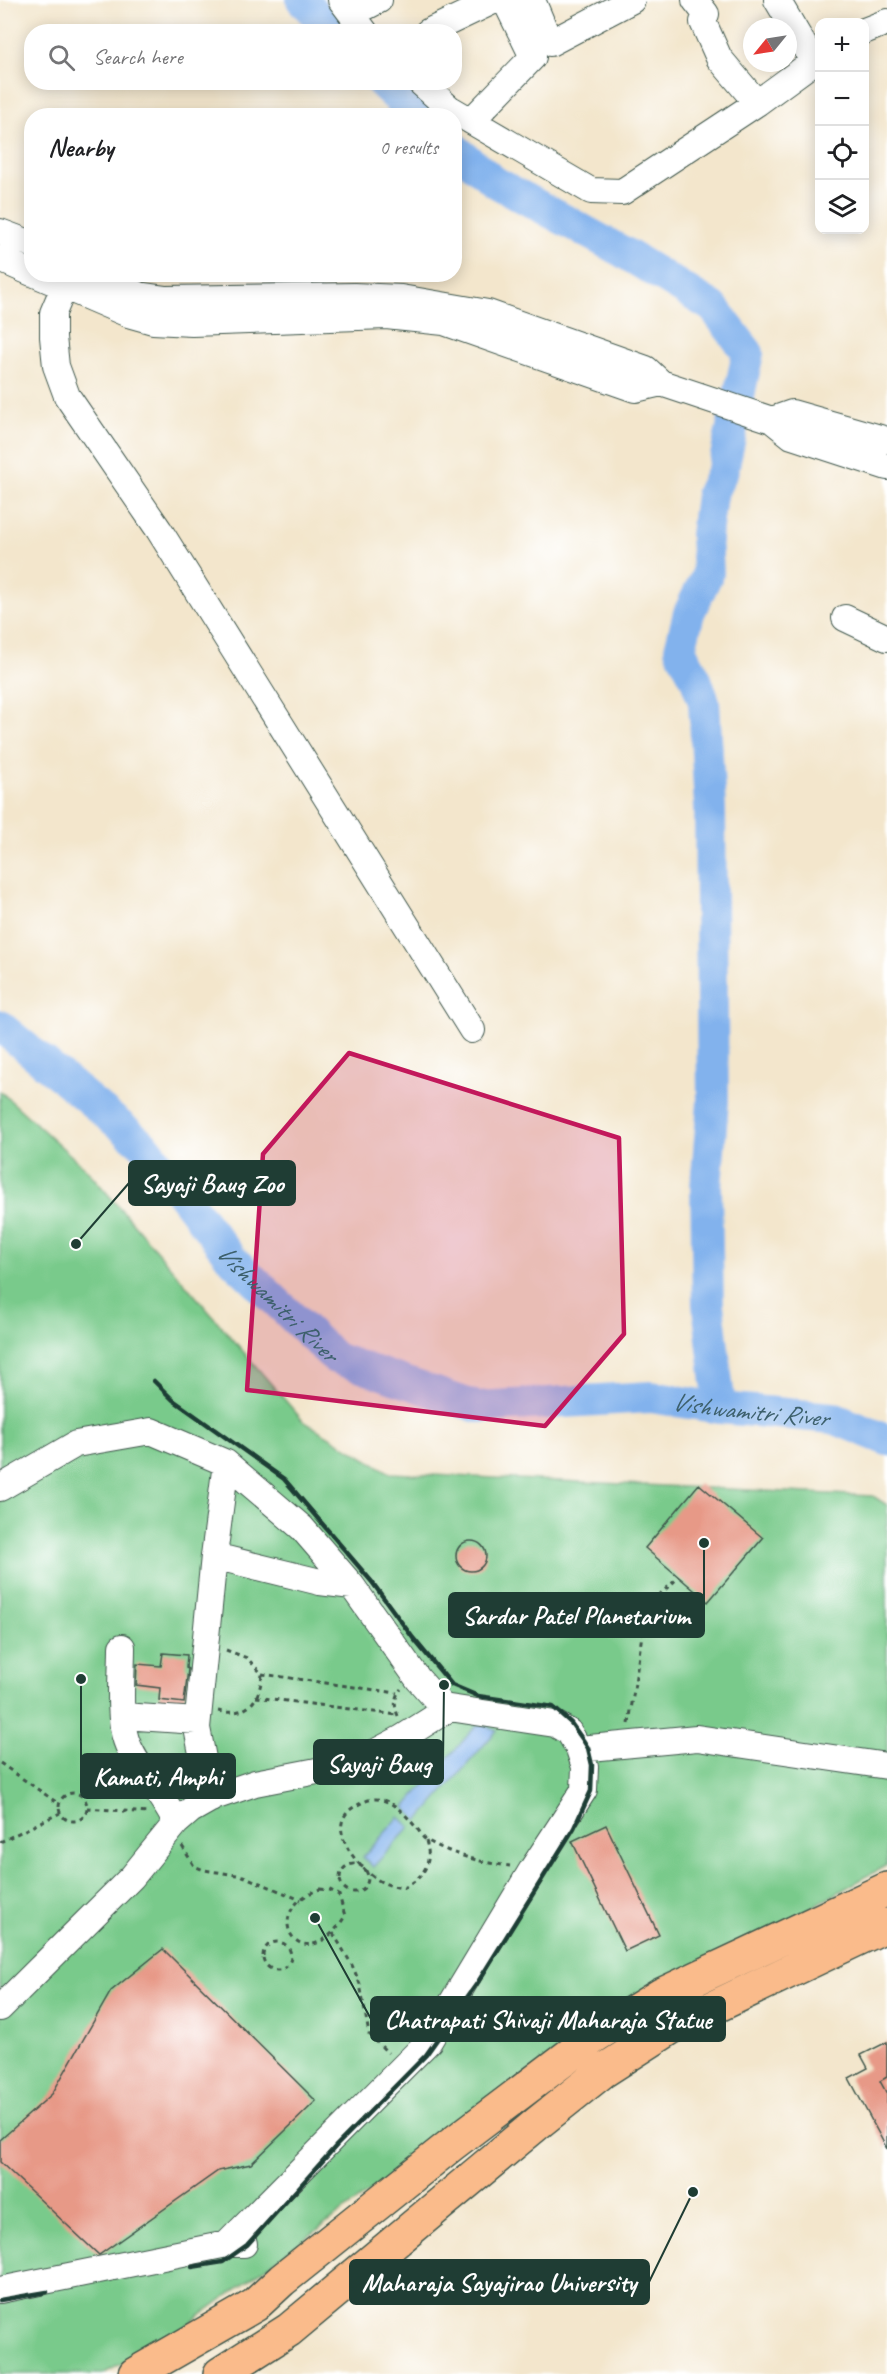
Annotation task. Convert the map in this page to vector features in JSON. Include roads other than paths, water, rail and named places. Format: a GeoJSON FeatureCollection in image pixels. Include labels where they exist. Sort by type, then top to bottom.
{"type":"FeatureCollection","features":[{"type":"Feature","properties":{"kind":"highway"},"geometry":{"type":"LineString","coordinates":[[135,2374],[255,2305],[282,2280],[442,2152],[595,2036],[661,1995],[887,1889]]}},
{"type":"Feature","properties":{"kind":"highway"},"geometry":{"type":"LineString","coordinates":[[220,2374],[289,2330],[603,2071],[670,2028],[887,1925]]}},
{"type":"Feature","properties":{"kind":"street"},"geometry":{"type":"LineString","coordinates":[[353,15],[379,0]]}},
{"type":"Feature","properties":{"kind":"street"},"geometry":{"type":"LineString","coordinates":[[445,24],[495,0]]}},
{"type":"Feature","properties":{"kind":"street"},"geometry":{"type":"LineString","coordinates":[[471,121],[533,57],[506,0]]}},
{"type":"Feature","properties":{"kind":"street"},"geometry":{"type":"LineString","coordinates":[[531,0],[550,43],[632,0]]}},
{"type":"Feature","properties":{"kind":"street"},"geometry":{"type":"LineString","coordinates":[[695,0],[706,14],[703,22],[719,58],[757,103]]}},
{"type":"Feature","properties":{"kind":"street"},"geometry":{"type":"LineString","coordinates":[[777,0],[815,57]]}},
{"type":"Feature","properties":{"kind":"street"},"geometry":{"type":"LineString","coordinates":[[869,30],[887,22]]}},
{"type":"Feature","properties":{"kind":"street"},"geometry":{"type":"LineString","coordinates":[[462,116],[591,191],[622,192],[757,103],[815,60]]}},
{"type":"Feature","properties":{"kind":"street"},"geometry":{"type":"LineString","coordinates":[[429,90],[449,108]]}},
{"type":"Feature","properties":{"kind":"street"},"geometry":{"type":"LineString","coordinates":[[0,232],[24,241]]}},
{"type":"Feature","properties":{"kind":"street"},"geometry":{"type":"LineString","coordinates":[[0,259],[24,270]]}},
{"type":"Feature","properties":{"kind":"street"},"geometry":{"type":"LineString","coordinates":[[52,282],[128,314],[150,308],[166,299],[279,309],[401,298],[488,313],[646,369],[661,383],[772,420],[792,436],[887,467]]}},
{"type":"Feature","properties":{"kind":"street"},"geometry":{"type":"LineString","coordinates":[[112,282],[138,295],[150,308]]}},
{"type":"Feature","properties":{"kind":"street"},"geometry":{"type":"LineString","coordinates":[[64,287],[53,312],[53,338],[56,366],[68,396],[159,530],[472,1030]]}},
{"type":"Feature","properties":{"kind":"street"},"geometry":{"type":"LineString","coordinates":[[772,420],[792,413],[887,440]]}},
{"type":"Feature","properties":{"kind":"street"},"geometry":{"type":"LineString","coordinates":[[845,618],[887,638]]}},
{"type":"Feature","properties":{"kind":"street"},"geometry":{"type":"LineString","coordinates":[[0,1488],[76,1444],[151,1431],[226,1463],[302,1528],[352,1586],[418,1679],[443,1707],[555,1724],[568,1732],[579,1749],[585,1767],[584,1790],[533,1868],[429,2041],[237,2244],[0,2290]]}},
{"type":"Feature","properties":{"kind":"street"},"geometry":{"type":"LineString","coordinates":[[211,1799],[202,1762],[198,1714],[226,1463]]}},
{"type":"Feature","properties":{"kind":"street"},"geometry":{"type":"LineString","coordinates":[[214,1556],[320,1582],[352,1586]]}},
{"type":"Feature","properties":{"kind":"street"},"geometry":{"type":"LineString","coordinates":[[122,1647],[123,1716],[126,1740],[173,1822]]}},
{"type":"Feature","properties":{"kind":"street"},"geometry":{"type":"LineString","coordinates":[[0,2008],[132,1877],[173,1822],[191,1810],[211,1799],[255,1783],[353,1764],[404,1723],[458,1710]]}},
{"type":"Feature","properties":{"kind":"street"},"geometry":{"type":"LineString","coordinates":[[123,1716],[198,1714]]}},
{"type":"Feature","properties":{"kind":"street"},"geometry":{"type":"LineString","coordinates":[[579,1749],[697,1738],[887,1766]]}},
{"type":"Feature","properties":{"kind":"water"},"geometry":{"type":"Polygon","coordinates":[[[481,1724],[497,1730],[418,1821],[405,1807],[477,1725],[481,1724]]]}},
{"type":"Feature","properties":{"kind":"water"},"geometry":{"type":"Polygon","coordinates":[[[399,1817],[410,1827],[373,1867],[363,1857],[399,1817]]]}},
{"type":"Feature","properties":{"kind":"waterway"},"geometry":{"type":"LineString","coordinates":[[302,0],[324,24]]}},
{"type":"Feature","properties":{"kind":"waterway"},"geometry":{"type":"LineString","coordinates":[[389,90],[409,108]]}},
{"type":"Feature","properties":{"kind":"waterway"},"geometry":{"type":"LineString","coordinates":[[462,155],[495,182],[623,252],[713,307],[748,353],[723,470],[711,495],[706,535],[708,573],[689,613],[680,649],[695,677],[704,702],[710,808],[713,1102],[706,1187],[708,1305],[720,1408]]}},
{"type":"Feature","properties":{"kind":"waterway","name":"Vishwamitri River"},"geometry":{"type":"LineString","coordinates":[[0,1026],[146,1147],[231,1258],[335,1358],[477,1407],[651,1397],[720,1408],[833,1418],[887,1440]]}},
{"type":"Feature","properties":{"kind":"railway"},"geometry":{"type":"LineString","coordinates":[[154,1381],[173,1400],[284,1479],[372,1582],[413,1638],[452,1685],[478,1696],[553,1707],[571,1723],[583,1740],[588,1748],[592,1765],[591,1791],[574,1828],[478,1982],[426,2055],[337,2145],[247,2245],[223,2262],[192,2267]]}},
{"type":"Feature","properties":{"kind":"railway"},"geometry":{"type":"LineString","coordinates":[[0,2300],[47,2292]]}},
{"type":"Feature","properties":{"kind":"place","name":"Sayaji Baug Zoo"},"geometry":{"type":"Point","coordinates":[76,1244]}},
{"type":"Feature","properties":{"kind":"place","name":"Sardar Patel Planetarium"},"geometry":{"type":"Point","coordinates":[704,1543]}},
{"type":"Feature","properties":{"kind":"place","name":"Kamati, Amphi"},"geometry":{"type":"Point","coordinates":[81,1679]}},
{"type":"Feature","properties":{"kind":"place","name":"Sayaji Baug"},"geometry":{"type":"Point","coordinates":[444,1685]}},
{"type":"Feature","properties":{"kind":"place","name":"Chatrapati Shivaji Maharaja Statue"},"geometry":{"type":"Point","coordinates":[315,1918]}},
{"type":"Feature","properties":{"kind":"place","name":"Maharaja Sayajirao University"},"geometry":{"type":"Point","coordinates":[693,2192]}}]}
